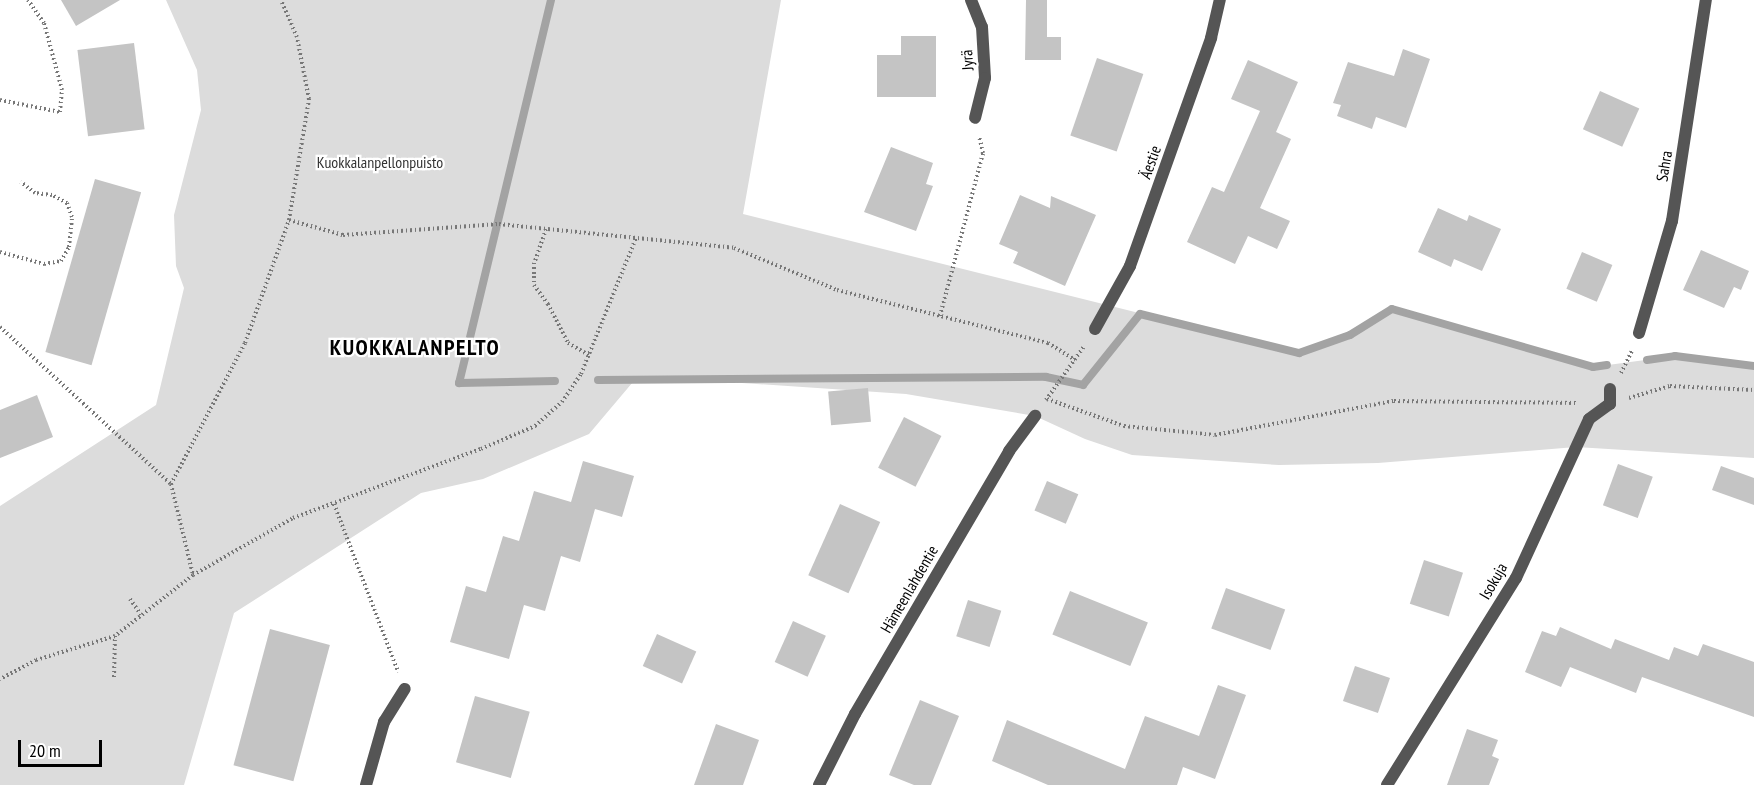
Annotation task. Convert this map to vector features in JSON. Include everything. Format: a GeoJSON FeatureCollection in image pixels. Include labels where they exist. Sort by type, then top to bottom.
{"type":"FeatureCollection","features":[{"type":"Feature","properties":{"kind":"street","name":"Jyrä"},"geometry":{"type":"LineString","coordinates":[[971,0],[982,27],[985,78],[975,118]]}},
{"type":"Feature","properties":{"kind":"street","name":"Äestie"},"geometry":{"type":"LineString","coordinates":[[1095,329],[1130,266],[1211,38],[1220,0]]}},
{"type":"Feature","properties":{"kind":"street","name":"Sahra"},"geometry":{"type":"LineString","coordinates":[[1639,333],[1672,221],[1707,0]]}},
{"type":"Feature","properties":{"kind":"street"},"geometry":{"type":"LineString","coordinates":[[1610,389],[1610,404]]}},
{"type":"Feature","properties":{"kind":"street","name":"Isokuja"},"geometry":{"type":"LineString","coordinates":[[1387,785],[1516,578],[1589,419],[1610,404]]}},
{"type":"Feature","properties":{"kind":"street","name":"Hämeenlahdentie"},"geometry":{"type":"LineString","coordinates":[[819,785],[855,714],[1009,451],[1035,416]]}},
{"type":"Feature","properties":{"kind":"street"},"geometry":{"type":"LineString","coordinates":[[366,785],[384,722],[405,689]]}},
{"type":"Feature","properties":{"kind":"path"},"geometry":{"type":"LineString","coordinates":[[0,100],[60,112],[62,90],[45,23],[28,0]]}},
{"type":"Feature","properties":{"kind":"path"},"geometry":{"type":"LineString","coordinates":[[171,484],[245,343],[289,220],[309,99],[297,37],[281,0]]}},
{"type":"Feature","properties":{"kind":"path"},"geometry":{"type":"LineString","coordinates":[[940,315],[983,153],[975,118]]}},
{"type":"Feature","properties":{"kind":"path"},"geometry":{"type":"LineString","coordinates":[[0,252],[44,264],[61,261],[69,247],[72,217],[67,203],[52,195],[35,193],[21,182]]}},
{"type":"Feature","properties":{"kind":"path"},"geometry":{"type":"LineString","coordinates":[[289,220],[343,235],[499,224],[734,248],[837,290],[1048,343],[1075,360]]}},
{"type":"Feature","properties":{"kind":"path"},"geometry":{"type":"LineString","coordinates":[[546,229],[534,263],[534,285],[548,304],[568,343],[589,355]]}},
{"type":"Feature","properties":{"kind":"path"},"geometry":{"type":"LineString","coordinates":[[0,679],[36,660],[115,636],[193,575],[293,518],[535,426],[562,402],[582,374],[636,238]]}},
{"type":"Feature","properties":{"kind":"path"},"geometry":{"type":"LineString","coordinates":[[0,327],[171,484],[193,575]]}},
{"type":"Feature","properties":{"kind":"path"},"geometry":{"type":"LineString","coordinates":[[1054,388],[1095,329]]}},
{"type":"Feature","properties":{"kind":"path"},"geometry":{"type":"LineString","coordinates":[[1610,389],[1627,363],[1639,333]]}},
{"type":"Feature","properties":{"kind":"path"},"geometry":{"type":"LineString","coordinates":[[1047,399],[1124,426],[1215,435],[1394,401],[1610,404],[1670,386],[1754,390]]}},
{"type":"Feature","properties":{"kind":"path"},"geometry":{"type":"LineString","coordinates":[[334,504],[405,689]]}},
{"type":"Feature","properties":{"kind":"path"},"geometry":{"type":"LineString","coordinates":[[130,598],[141,615]]}},
{"type":"Feature","properties":{"kind":"path"},"geometry":{"type":"LineString","coordinates":[[114,677],[115,636]]}},
{"type":"Feature","properties":{"kind":"green space","name":"Kuokkalanpellonpuisto"},"geometry":{"type":"Polygon","coordinates":[[[166,0],[781,0],[743,214],[1299,353],[1350,335],[1392,309],[1593,367],[1675,356],[1754,366],[1754,458],[1576,447],[1378,463],[1279,465],[1132,455],[1085,439],[1035,416],[906,394],[638,376],[589,434],[483,479],[421,493],[234,613],[184,785],[0,785],[0,506],[156,405],[184,288],[176,266],[174,215],[201,110],[197,70],[166,0]]]}},
{"type":"Feature","properties":{"kind":"building"},"geometry":{"type":"Polygon","coordinates":[[[61,0],[120,0],[76,26],[61,0]]]}},
{"type":"Feature","properties":{"kind":"building"},"geometry":{"type":"Polygon","coordinates":[[[1026,0],[1047,0],[1047,37],[1061,37],[1061,60],[1025,60],[1026,0]]]}},
{"type":"Feature","properties":{"kind":"building"},"geometry":{"type":"Polygon","coordinates":[[[901,36],[936,36],[936,97],[877,97],[877,55],[901,55],[901,36]]]}},
{"type":"Feature","properties":{"kind":"building"},"geometry":{"type":"Polygon","coordinates":[[[134,43],[145,129],[88,136],[77,50],[134,43]]]}},
{"type":"Feature","properties":{"kind":"building"},"geometry":{"type":"Polygon","coordinates":[[[1403,49],[1430,59],[1406,128],[1376,117],[1372,129],[1337,116],[1341,105],[1333,103],[1348,62],[1394,76],[1403,49]]]}},
{"type":"Feature","properties":{"kind":"building"},"geometry":{"type":"Polygon","coordinates":[[[1097,58],[1143,74],[1117,151],[1070,136],[1097,58]]]}},
{"type":"Feature","properties":{"kind":"building"},"geometry":{"type":"Polygon","coordinates":[[[1248,60],[1298,82],[1276,132],[1291,139],[1260,208],[1290,221],[1277,249],[1248,236],[1235,264],[1187,242],[1212,187],[1224,192],[1260,111],[1231,99],[1248,60]]]}},
{"type":"Feature","properties":{"kind":"building"},"geometry":{"type":"Polygon","coordinates":[[[1600,91],[1639,108],[1622,147],[1583,129],[1600,91]]]}},
{"type":"Feature","properties":{"kind":"building"},"geometry":{"type":"Polygon","coordinates":[[[891,147],[933,163],[926,184],[933,186],[916,231],[864,212],[891,147]]]}},
{"type":"Feature","properties":{"kind":"building"},"geometry":{"type":"Polygon","coordinates":[[[95,179],[141,192],[92,365],[45,352],[95,179]]]}},
{"type":"Feature","properties":{"kind":"building"},"geometry":{"type":"Polygon","coordinates":[[[1020,195],[1050,208],[1051,196],[1096,215],[1065,286],[1013,263],[1018,252],[999,244],[1020,195]]]}},
{"type":"Feature","properties":{"kind":"building"},"geometry":{"type":"Polygon","coordinates":[[[1438,208],[1467,221],[1469,215],[1501,229],[1482,271],[1454,259],[1451,267],[1418,252],[1438,208]]]}},
{"type":"Feature","properties":{"kind":"building"},"geometry":{"type":"Polygon","coordinates":[[[1701,250],[1749,271],[1741,290],[1734,287],[1724,308],[1683,290],[1701,250]]]}},
{"type":"Feature","properties":{"kind":"building"},"geometry":{"type":"Polygon","coordinates":[[[1582,252],[1612,265],[1597,302],[1566,289],[1582,252]]]}},
{"type":"Feature","properties":{"kind":"building"},"geometry":{"type":"Polygon","coordinates":[[[868,388],[871,422],[831,425],[828,391],[868,388]]]}},
{"type":"Feature","properties":{"kind":"building"},"geometry":{"type":"Polygon","coordinates":[[[37,395],[53,437],[0,458],[0,410],[37,395]]]}},
{"type":"Feature","properties":{"kind":"building"},"geometry":{"type":"Polygon","coordinates":[[[904,417],[941,436],[916,487],[878,468],[904,417]]]}},
{"type":"Feature","properties":{"kind":"building"},"geometry":{"type":"Polygon","coordinates":[[[583,461],[634,476],[622,517],[595,509],[580,562],[561,556],[545,611],[524,605],[509,659],[450,642],[466,586],[486,592],[503,536],[519,541],[534,491],[571,502],[583,461]]]}},
{"type":"Feature","properties":{"kind":"building"},"geometry":{"type":"Polygon","coordinates":[[[1618,464],[1653,477],[1638,518],[1603,505],[1618,464]]]}},
{"type":"Feature","properties":{"kind":"building"},"geometry":{"type":"Polygon","coordinates":[[[1721,466],[1754,478],[1754,505],[1712,490],[1721,466]]]}},
{"type":"Feature","properties":{"kind":"building"},"geometry":{"type":"Polygon","coordinates":[[[1047,481],[1078,494],[1066,524],[1034,510],[1047,481]]]}},
{"type":"Feature","properties":{"kind":"building"},"geometry":{"type":"Polygon","coordinates":[[[840,504],[880,522],[848,593],[808,575],[840,504]]]}},
{"type":"Feature","properties":{"kind":"building"},"geometry":{"type":"Polygon","coordinates":[[[1424,560],[1463,573],[1449,616],[1410,604],[1424,560]]]}},
{"type":"Feature","properties":{"kind":"building"},"geometry":{"type":"Polygon","coordinates":[[[1226,588],[1285,610],[1270,650],[1211,628],[1226,588]]]}},
{"type":"Feature","properties":{"kind":"building"},"geometry":{"type":"Polygon","coordinates":[[[1070,591],[1148,622],[1130,666],[1052,635],[1070,591]]]}},
{"type":"Feature","properties":{"kind":"building"},"geometry":{"type":"Polygon","coordinates":[[[968,600],[1001,611],[990,647],[956,636],[968,600]]]}},
{"type":"Feature","properties":{"kind":"building"},"geometry":{"type":"Polygon","coordinates":[[[793,621],[826,636],[808,677],[775,662],[793,621]]]}},
{"type":"Feature","properties":{"kind":"building"},"geometry":{"type":"Polygon","coordinates":[[[1560,627],[1611,649],[1615,639],[1669,660],[1674,647],[1698,656],[1703,644],[1754,662],[1754,717],[1642,677],[1636,693],[1570,667],[1561,687],[1525,672],[1542,631],[1556,636],[1560,627]]]}},
{"type":"Feature","properties":{"kind":"building"},"geometry":{"type":"Polygon","coordinates":[[[270,629],[330,645],[293,781],[234,765],[270,629]]]}},
{"type":"Feature","properties":{"kind":"building"},"geometry":{"type":"Polygon","coordinates":[[[657,634],[696,651],[682,683],[643,666],[657,634]]]}},
{"type":"Feature","properties":{"kind":"building"},"geometry":{"type":"Polygon","coordinates":[[[1355,666],[1390,678],[1378,713],[1343,701],[1355,666]]]}},
{"type":"Feature","properties":{"kind":"building"},"geometry":{"type":"Polygon","coordinates":[[[1218,685],[1246,695],[1215,779],[1183,767],[1177,785],[1048,785],[992,761],[1007,720],[1125,769],[1145,716],[1199,736],[1218,685]]]}},
{"type":"Feature","properties":{"kind":"building"},"geometry":{"type":"Polygon","coordinates":[[[475,696],[530,712],[511,778],[456,762],[475,696]]]}},
{"type":"Feature","properties":{"kind":"building"},"geometry":{"type":"Polygon","coordinates":[[[920,700],[959,716],[931,785],[914,785],[889,775],[920,700]]]}},
{"type":"Feature","properties":{"kind":"building"},"geometry":{"type":"Polygon","coordinates":[[[716,724],[759,740],[743,785],[694,785],[716,724]]]}},
{"type":"Feature","properties":{"kind":"building"},"geometry":{"type":"Polygon","coordinates":[[[1467,729],[1498,740],[1492,756],[1499,759],[1489,785],[1447,785],[1467,729]]]}},
{"type":"Feature","properties":{"kind":"waterway"},"geometry":{"type":"LineString","coordinates":[[551,0],[459,383],[555,381]]}},
{"type":"Feature","properties":{"kind":"waterway"},"geometry":{"type":"LineString","coordinates":[[598,380],[1046,377],[1083,385],[1140,314],[1299,353],[1350,335],[1392,309],[1593,367],[1607,365]]}},
{"type":"Feature","properties":{"kind":"waterway"},"geometry":{"type":"LineString","coordinates":[[1647,360],[1675,356],[1754,366]]}},
{"type":"Feature","properties":{"kind":"district","name":"KUOKKALANPELTO"},"geometry":{"type":"Point","coordinates":[415,348]}}]}
